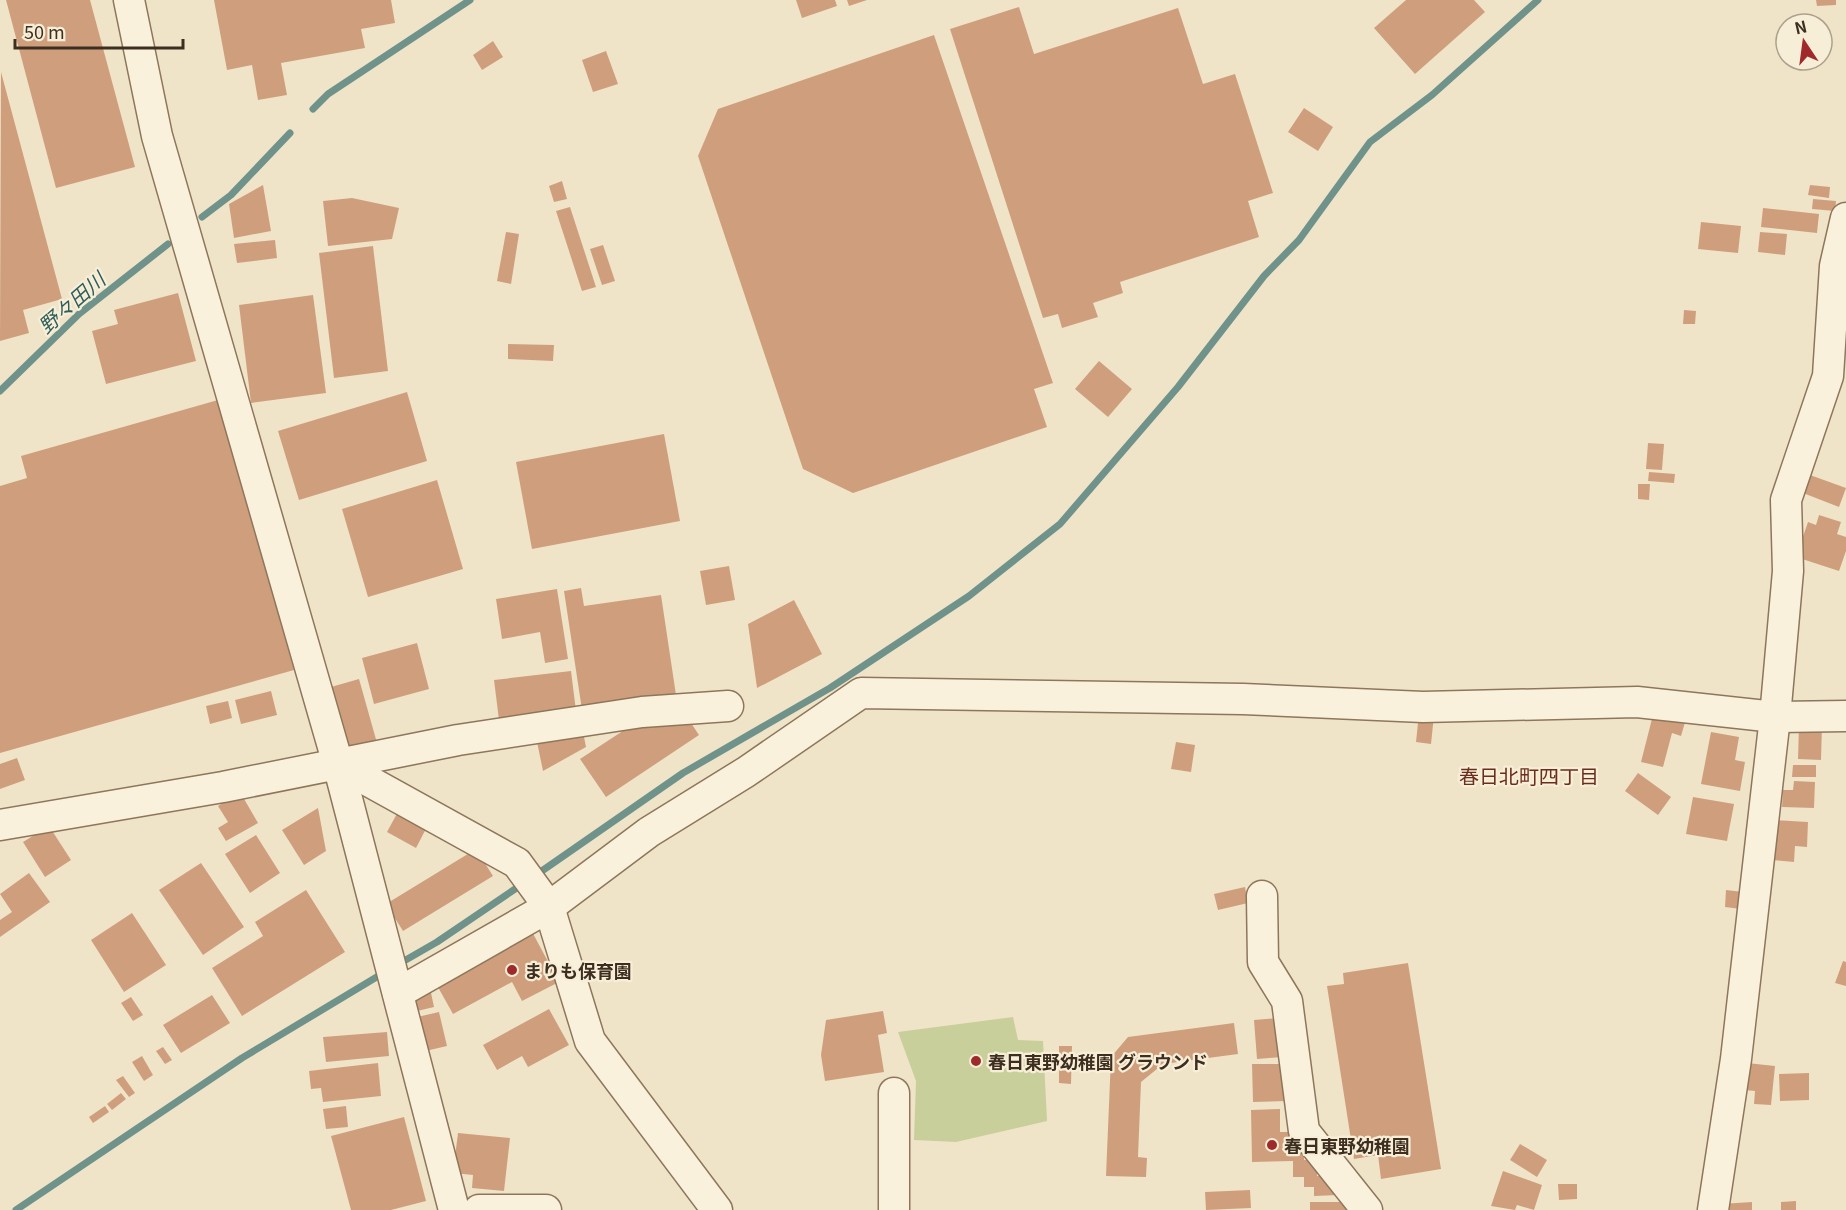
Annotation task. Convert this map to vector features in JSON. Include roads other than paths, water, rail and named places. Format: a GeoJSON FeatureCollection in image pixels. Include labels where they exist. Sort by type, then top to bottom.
{"type":"FeatureCollection","features":[{"type":"Feature","properties":{"kind":"street"},"geometry":{"type":"LineString","coordinates":[[129,0],[157,136],[339,764],[454,1210]]}},
{"type":"Feature","properties":{"kind":"street"},"geometry":{"type":"LineString","coordinates":[[1713,1210],[1736,1059],[1775,717],[1788,571],[1786,500],[1828,376],[1846,218]]}},
{"type":"Feature","properties":{"kind":"street"},"geometry":{"type":"LineString","coordinates":[[397,988],[546,902],[649,832],[746,772],[861,693],[1243,699],[1424,707],[1637,702],[1775,717],[1846,716]]}},
{"type":"Feature","properties":{"kind":"street"},"geometry":{"type":"LineString","coordinates":[[0,825],[223,787],[458,740],[642,712],[728,706]]}},
{"type":"Feature","properties":{"kind":"street"},"geometry":{"type":"LineString","coordinates":[[339,764],[518,863],[546,902],[590,1041],[717,1210]]}},
{"type":"Feature","properties":{"kind":"street"},"geometry":{"type":"LineString","coordinates":[[1262,896],[1263,962],[1287,1001],[1304,1131],[1367,1210]]}},
{"type":"Feature","properties":{"kind":"street"},"geometry":{"type":"LineString","coordinates":[[894,1093],[894,1210]]}},
{"type":"Feature","properties":{"kind":"street"},"geometry":{"type":"LineString","coordinates":[[479,1210],[546,1210]]}},
{"type":"Feature","properties":{"kind":"waterway","name":"野々田川"},"geometry":{"type":"LineString","coordinates":[[313,109],[328,94],[470,0]]}},
{"type":"Feature","properties":{"kind":"waterway"},"geometry":{"type":"LineString","coordinates":[[536,875],[683,773],[830,688],[969,596],[1060,524],[1178,387],[1264,276],[1299,240],[1370,142],[1432,95],[1538,0]]}},
{"type":"Feature","properties":{"kind":"waterway","name":"野々田川"},"geometry":{"type":"LineString","coordinates":[[202,217],[231,195],[290,133]]}},
{"type":"Feature","properties":{"kind":"waterway","name":"野々田川"},"geometry":{"type":"LineString","coordinates":[[0,391],[79,314],[168,244]]}},
{"type":"Feature","properties":{"kind":"waterway"},"geometry":{"type":"LineString","coordinates":[[397,965],[437,942],[524,883]]}},
{"type":"Feature","properties":{"kind":"waterway"},"geometry":{"type":"LineString","coordinates":[[16,1210],[242,1058],[385,972]]}},
{"type":"Feature","properties":{"kind":"place","name":"まりも保育園"},"geometry":{"type":"Point","coordinates":[512,970]}},
{"type":"Feature","properties":{"kind":"place","name":"春日東野幼稚園 グラウンド"},"geometry":{"type":"Point","coordinates":[976,1061]}},
{"type":"Feature","properties":{"kind":"place","name":"春日東野幼稚園"},"geometry":{"type":"Point","coordinates":[1272,1145]}},
{"type":"Feature","properties":{"kind":"district","name":"春日北町四丁目"},"geometry":{"type":"Point","coordinates":[1529,775]}}]}
